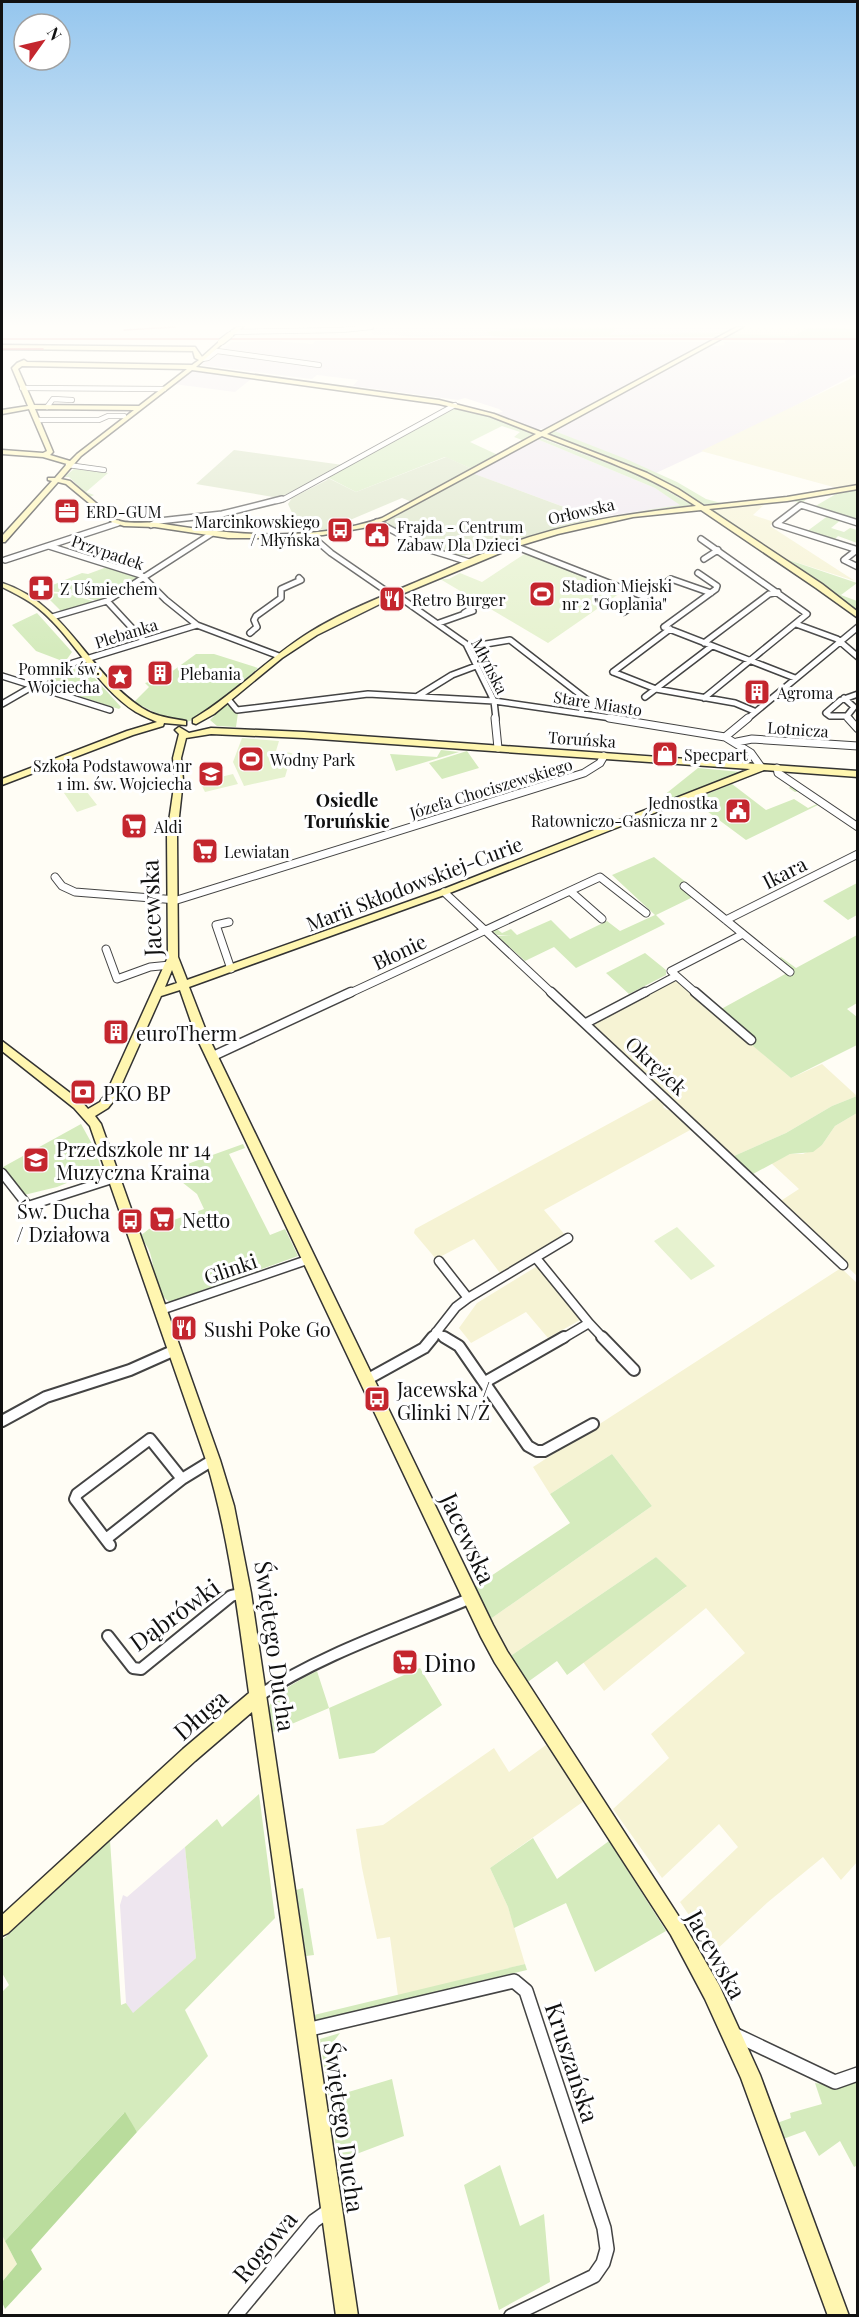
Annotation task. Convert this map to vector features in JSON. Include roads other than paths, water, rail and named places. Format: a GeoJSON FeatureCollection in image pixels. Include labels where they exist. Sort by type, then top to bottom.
{"type":"FeatureCollection","features":[{"type":"Feature","properties":{"kind":"street"},"geometry":{"type":"LineString","coordinates":[[43,435],[50,452],[49,456]]}},
{"type":"Feature","properties":{"kind":"street"},"geometry":{"type":"LineString","coordinates":[[2,540],[57,480],[73,455],[99,435]]}},
{"type":"Feature","properties":{"kind":"street"},"geometry":{"type":"LineString","coordinates":[[67,464],[103,435]]}},
{"type":"Feature","properties":{"kind":"street"},"geometry":{"type":"LineString","coordinates":[[151,525],[159,521],[229,512],[284,499],[400,435]]}},
{"type":"Feature","properties":{"kind":"street"},"geometry":{"type":"LineString","coordinates":[[5,560],[118,523],[246,536],[308,533],[377,522],[539,435]]}},
{"type":"Feature","properties":{"kind":"street"},"geometry":{"type":"LineString","coordinates":[[544,435],[645,474],[676,490],[819,586],[858,616]]}},
{"type":"Feature","properties":{"kind":"street"},"geometry":{"type":"LineString","coordinates":[[2,453],[73,455]]}},
{"type":"Feature","properties":{"kind":"street"},"geometry":{"type":"LineString","coordinates":[[2,453],[89,468]]}},
{"type":"Feature","properties":{"kind":"street"},"geometry":{"type":"LineString","coordinates":[[49,456],[67,464]]}},
{"type":"Feature","properties":{"kind":"street"},"geometry":{"type":"LineString","coordinates":[[57,480],[118,523]]}},
{"type":"Feature","properties":{"kind":"street"},"geometry":{"type":"LineString","coordinates":[[2,535],[57,480]]}},
{"type":"Feature","properties":{"kind":"street","name":"Orłowska"},"geometry":{"type":"LineString","coordinates":[[202,725],[211,712],[279,656],[314,633],[393,595],[512,545],[596,522],[858,487]]}},
{"type":"Feature","properties":{"kind":"street"},"geometry":{"type":"LineString","coordinates":[[857,550],[776,524],[801,505],[858,523]]}},
{"type":"Feature","properties":{"kind":"street"},"geometry":{"type":"LineString","coordinates":[[377,522],[427,549],[469,562]]}},
{"type":"Feature","properties":{"kind":"street","name":"Młyńska"},"geometry":{"type":"LineString","coordinates":[[308,533],[331,553],[463,640],[494,701],[498,748]]}},
{"type":"Feature","properties":{"kind":"street"},"geometry":{"type":"LineString","coordinates":[[52,617],[107,601],[211,534]]}},
{"type":"Feature","properties":{"kind":"street"},"geometry":{"type":"LineString","coordinates":[[701,539],[807,614],[704,698]]}},
{"type":"Feature","properties":{"kind":"street"},"geometry":{"type":"LineString","coordinates":[[512,545],[645,597]]}},
{"type":"Feature","properties":{"kind":"street","name":"Przypadek"},"geometry":{"type":"LineString","coordinates":[[49,546],[144,577],[166,600],[197,625],[279,656]]}},
{"type":"Feature","properties":{"kind":"street"},"geometry":{"type":"LineString","coordinates":[[704,559],[718,550]]}},
{"type":"Feature","properties":{"kind":"street"},"geometry":{"type":"LineString","coordinates":[[857,550],[844,560],[858,567]]}},
{"type":"Feature","properties":{"kind":"street"},"geometry":{"type":"LineString","coordinates":[[698,573],[717,586],[614,672],[656,689],[735,704],[754,711]]}},
{"type":"Feature","properties":{"kind":"street"},"geometry":{"type":"LineString","coordinates":[[250,633],[257,627],[254,620],[256,616],[281,598],[281,589],[302,579],[299,578]]}},
{"type":"Feature","properties":{"kind":"street"},"geometry":{"type":"LineString","coordinates":[[624,612],[671,579],[711,593]]}},
{"type":"Feature","properties":{"kind":"street"},"geometry":{"type":"LineString","coordinates":[[2,585],[31,599],[52,617],[122,705],[140,717],[184,731],[202,725]]}},
{"type":"Feature","properties":{"kind":"street"},"geometry":{"type":"LineString","coordinates":[[2,591],[37,610],[131,706],[184,731],[202,725]]}},
{"type":"Feature","properties":{"kind":"street"},"geometry":{"type":"LineString","coordinates":[[704,643],[769,594],[778,592]]}},
{"type":"Feature","properties":{"kind":"street"},"geometry":{"type":"LineString","coordinates":[[107,601],[144,641]]}},
{"type":"Feature","properties":{"kind":"street"},"geometry":{"type":"LineString","coordinates":[[439,623],[464,613]]}},
{"type":"Feature","properties":{"kind":"street"},"geometry":{"type":"LineString","coordinates":[[796,624],[839,641],[858,657]]}},
{"type":"Feature","properties":{"kind":"street","name":"Plebanka"},"geometry":{"type":"LineString","coordinates":[[2,704],[68,665],[197,625]]}},
{"type":"Feature","properties":{"kind":"street"},"geometry":{"type":"LineString","coordinates":[[724,737],[858,627]]}},
{"type":"Feature","properties":{"kind":"street"},"geometry":{"type":"LineString","coordinates":[[667,628],[795,678]]}},
{"type":"Feature","properties":{"kind":"street"},"geometry":{"type":"LineString","coordinates":[[468,647],[510,640],[586,699],[581,712]]}},
{"type":"Feature","properties":{"kind":"street"},"geometry":{"type":"LineString","coordinates":[[645,698],[712,646]]}},
{"type":"Feature","properties":{"kind":"street"},"geometry":{"type":"LineString","coordinates":[[418,696],[452,675],[476,666]]}},
{"type":"Feature","properties":{"kind":"street"},"geometry":{"type":"LineString","coordinates":[[2,676],[110,710]]}},
{"type":"Feature","properties":{"kind":"street","name":"Stare Miasto"},"geometry":{"type":"LineString","coordinates":[[228,699],[237,710],[368,694],[494,701],[581,712],[724,737],[737,742],[758,759],[761,767]]}},
{"type":"Feature","properties":{"kind":"street","name":"Lotnicza"},"geometry":{"type":"LineString","coordinates":[[844,698],[856,707],[847,716],[830,716],[826,713],[844,698],[858,694]]}},
{"type":"Feature","properties":{"kind":"street","name":"Lotnicza"},"geometry":{"type":"LineString","coordinates":[[847,716],[858,729]]}},
{"type":"Feature","properties":{"kind":"street"},"geometry":{"type":"LineString","coordinates":[[130,733],[144,723],[140,717]]}},
{"type":"Feature","properties":{"kind":"street"},"geometry":{"type":"LineString","coordinates":[[2,782],[130,733],[160,724]]}},
{"type":"Feature","properties":{"kind":"street","name":"Toruńska"},"geometry":{"type":"LineString","coordinates":[[202,725],[304,735],[858,774]]}},
{"type":"Feature","properties":{"kind":"street","name":"Jacewska"},"geometry":{"type":"LineString","coordinates":[[184,731],[177,758],[179,780],[172,835],[172,961],[211,1056],[501,1657],[677,1929],[733,2034],[839,2316]]}},
{"type":"Feature","properties":{"kind":"street","name":"Lotnicza"},"geometry":{"type":"LineString","coordinates":[[737,742],[752,739],[858,747]]}},
{"type":"Feature","properties":{"kind":"street","name":"Józefa Chociszewskiego"},"geometry":{"type":"LineString","coordinates":[[173,900],[584,773],[600,764],[604,756]]}},
{"type":"Feature","properties":{"kind":"street"},"geometry":{"type":"LineString","coordinates":[[740,765],[747,771],[747,775]]}},
{"type":"Feature","properties":{"kind":"street","name":"Marii Skłodowskiej-Curie"},"geometry":{"type":"LineString","coordinates":[[159,993],[444,892],[747,775],[761,767]]}},
{"type":"Feature","properties":{"kind":"street"},"geometry":{"type":"LineString","coordinates":[[777,768],[778,773],[858,827]]}},
{"type":"Feature","properties":{"kind":"street","name":"Ikara"},"geometry":{"type":"LineString","coordinates":[[726,920],[858,854]]}},
{"type":"Feature","properties":{"kind":"street"},"geometry":{"type":"LineString","coordinates":[[55,877],[62,886],[75,892],[173,900]]}},
{"type":"Feature","properties":{"kind":"street","name":"Błonie"},"geometry":{"type":"LineString","coordinates":[[211,1056],[600,877],[646,913]]}},
{"type":"Feature","properties":{"kind":"street"},"geometry":{"type":"LineString","coordinates":[[684,886],[790,972]]}},
{"type":"Feature","properties":{"kind":"street"},"geometry":{"type":"LineString","coordinates":[[570,891],[602,919]]}},
{"type":"Feature","properties":{"kind":"street","name":"Okrężek"},"geometry":{"type":"LineString","coordinates":[[444,892],[843,1265]]}},
{"type":"Feature","properties":{"kind":"street"},"geometry":{"type":"LineString","coordinates":[[229,922],[216,926],[231,969]]}},
{"type":"Feature","properties":{"kind":"street"},"geometry":{"type":"LineString","coordinates":[[743,934],[671,971],[751,1040]]}},
{"type":"Feature","properties":{"kind":"street"},"geometry":{"type":"LineString","coordinates":[[106,949],[117,979],[172,961]]}},
{"type":"Feature","properties":{"kind":"street"},"geometry":{"type":"LineString","coordinates":[[88,1114],[104,1104],[111,1096],[172,961]]}},
{"type":"Feature","properties":{"kind":"street"},"geometry":{"type":"LineString","coordinates":[[586,1023],[676,976]]}},
{"type":"Feature","properties":{"kind":"street","name":"Świętego Ducha"},"geometry":{"type":"LineString","coordinates":[[2,1045],[88,1114],[98,1130],[213,1460],[229,1516],[243,1593],[347,2316]]}},
{"type":"Feature","properties":{"kind":"street"},"geometry":{"type":"LineString","coordinates":[[2,1173],[28,1206],[115,1178]]}},
{"type":"Feature","properties":{"kind":"street"},"geometry":{"type":"LineString","coordinates":[[368,1379],[424,1348],[456,1307],[468,1298],[568,1238]]}},
{"type":"Feature","properties":{"kind":"street"},"geometry":{"type":"LineString","coordinates":[[536,1258],[589,1323],[634,1370]]}},
{"type":"Feature","properties":{"kind":"street","name":"Glinki"},"geometry":{"type":"LineString","coordinates":[[161,1310],[310,1259]]}},
{"type":"Feature","properties":{"kind":"street"},"geometry":{"type":"LineString","coordinates":[[439,1261],[468,1298]]}},
{"type":"Feature","properties":{"kind":"street"},"geometry":{"type":"LineString","coordinates":[[485,1382],[589,1323]]}},
{"type":"Feature","properties":{"kind":"street"},"geometry":{"type":"LineString","coordinates":[[436,1332],[459,1346],[528,1446],[537,1451],[544,1451],[593,1424]]}},
{"type":"Feature","properties":{"kind":"street"},"geometry":{"type":"LineString","coordinates":[[2,1421],[39,1399],[64,1389],[125,1372],[175,1350]]}},
{"type":"Feature","properties":{"kind":"street"},"geometry":{"type":"LineString","coordinates":[[182,1479],[150,1439],[77,1494],[75,1499],[108,1542],[182,1479],[213,1460]]}},
{"type":"Feature","properties":{"kind":"street","name":"Dąbrówki"},"geometry":{"type":"LineString","coordinates":[[108,1635],[133,1668],[141,1669],[231,1596],[243,1593]]}},
{"type":"Feature","properties":{"kind":"street","name":"Długa"},"geometry":{"type":"LineString","coordinates":[[2,1927],[189,1755],[279,1682],[313,1665],[471,1598]]}},
{"type":"Feature","properties":{"kind":"street","name":"Kruszańska"},"geometry":{"type":"LineString","coordinates":[[306,2030],[514,1981],[526,1991],[604,2228],[607,2249],[603,2263],[594,2276],[511,2316]]}},
{"type":"Feature","properties":{"kind":"street"},"geometry":{"type":"LineString","coordinates":[[733,2034],[835,2082],[858,2074]]}},
{"type":"Feature","properties":{"kind":"street","name":"Rogowa"},"geometry":{"type":"LineString","coordinates":[[235,2316],[314,2221],[332,2209]]}},
{"type":"Feature","properties":{"kind":"place","name":"ERD-GUM"},"geometry":{"type":"Point","coordinates":[67,511]}},
{"type":"Feature","properties":{"kind":"place","name":"Marcinkowskiego / Młyńska"},"geometry":{"type":"Point","coordinates":[340,530]}},
{"type":"Feature","properties":{"kind":"place","name":"Frajda - Centrum Zabaw Dla Dzieci"},"geometry":{"type":"Point","coordinates":[377,535]}},
{"type":"Feature","properties":{"kind":"place","name":"Z Uśmiechem"},"geometry":{"type":"Point","coordinates":[41,588]}},
{"type":"Feature","properties":{"kind":"place","name":"Stadion Miejski nr 2 \"Goplania\""},"geometry":{"type":"Point","coordinates":[542,594]}},
{"type":"Feature","properties":{"kind":"place","name":"Retro Burger"},"geometry":{"type":"Point","coordinates":[392,599]}},
{"type":"Feature","properties":{"kind":"place","name":"Plebania"},"geometry":{"type":"Point","coordinates":[160,673]}},
{"type":"Feature","properties":{"kind":"place","name":"Pomnik św. Wojciecha"},"geometry":{"type":"Point","coordinates":[120,677]}},
{"type":"Feature","properties":{"kind":"place","name":"Agroma"},"geometry":{"type":"Point","coordinates":[757,692]}},
{"type":"Feature","properties":{"kind":"place","name":"Specpart"},"geometry":{"type":"Point","coordinates":[665,754]}},
{"type":"Feature","properties":{"kind":"place","name":"Wodny Park"},"geometry":{"type":"Point","coordinates":[251,759]}},
{"type":"Feature","properties":{"kind":"place","name":"Szkoła Podstawowa nr 1 im. św. Wojciecha"},"geometry":{"type":"Point","coordinates":[211,774]}},
{"type":"Feature","properties":{"kind":"place","name":"Jednostka Ratowniczo-Gaśnicza nr 2"},"geometry":{"type":"Point","coordinates":[738,811]}},
{"type":"Feature","properties":{"kind":"place","name":"Aldi"},"geometry":{"type":"Point","coordinates":[134,826]}},
{"type":"Feature","properties":{"kind":"place","name":"Lewiatan"},"geometry":{"type":"Point","coordinates":[205,851]}},
{"type":"Feature","properties":{"kind":"place","name":"euroTherm"},"geometry":{"type":"Point","coordinates":[116,1032]}},
{"type":"Feature","properties":{"kind":"place","name":"PKO BP"},"geometry":{"type":"Point","coordinates":[83,1092]}},
{"type":"Feature","properties":{"kind":"place","name":"Przedszkole nr 14 Muzyczna Kraina"},"geometry":{"type":"Point","coordinates":[36,1160]}},
{"type":"Feature","properties":{"kind":"place","name":"Netto"},"geometry":{"type":"Point","coordinates":[162,1219]}},
{"type":"Feature","properties":{"kind":"place","name":"Św. Ducha / Działowa"},"geometry":{"type":"Point","coordinates":[130,1221]}},
{"type":"Feature","properties":{"kind":"place","name":"Sushi Poke Go"},"geometry":{"type":"Point","coordinates":[184,1328]}},
{"type":"Feature","properties":{"kind":"place","name":"Jacewska / Glinki N/Ż"},"geometry":{"type":"Point","coordinates":[377,1399]}},
{"type":"Feature","properties":{"kind":"place","name":"Dino"},"geometry":{"type":"Point","coordinates":[405,1662]}},
{"type":"Feature","properties":{"kind":"district","name":"Osiedle Toruńskie"},"geometry":{"type":"Point","coordinates":[347,810]}}]}
